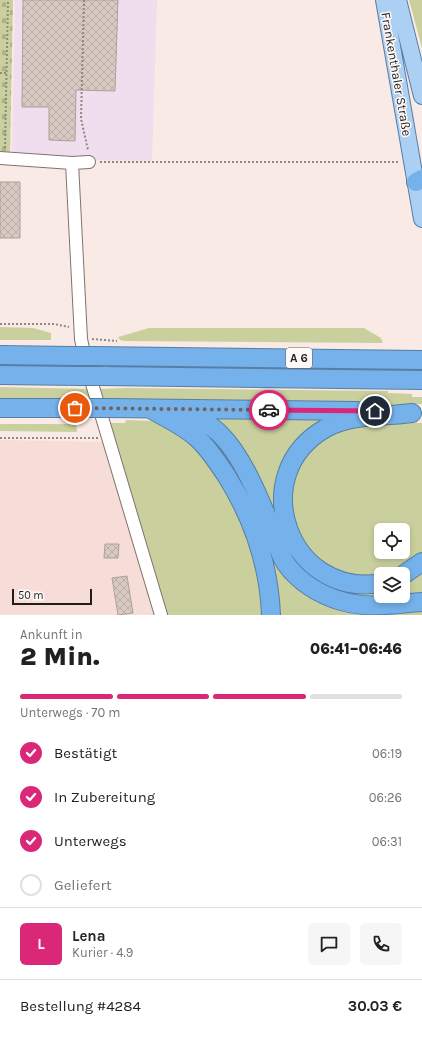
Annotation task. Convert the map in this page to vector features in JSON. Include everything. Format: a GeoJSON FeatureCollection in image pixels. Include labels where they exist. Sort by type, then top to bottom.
{"type":"FeatureCollection","features":[{"type":"Feature","properties":{"kind":"highway","name":"A 6"},"geometry":{"type":"LineString","coordinates":[[0,355],[422,360]]}},
{"type":"Feature","properties":{"kind":"highway","name":"A 6"},"geometry":{"type":"LineString","coordinates":[[0,376],[422,380]]}},
{"type":"Feature","properties":{"kind":"highway"},"geometry":{"type":"LineString","coordinates":[[0,408],[150,408],[417,413]]}},
{"type":"Feature","properties":{"kind":"highway"},"geometry":{"type":"LineString","coordinates":[[150,408],[184,428],[197,438],[215,459],[233,487],[256,533],[263,556],[269,583],[271,615]]}},
{"type":"Feature","properties":{"kind":"highway"},"geometry":{"type":"LineString","coordinates":[[177,409],[212,426],[229,444],[258,499],[281,554],[291,570],[306,583],[315,590],[332,598],[355,604],[375,605],[422,602]]}},
{"type":"Feature","properties":{"kind":"highway"},"geometry":{"type":"LineString","coordinates":[[374,584],[366,585],[346,582],[327,575],[300,552],[288,531],[283,510],[283,490],[288,472],[299,452],[309,440],[326,428],[354,418],[417,413]]}},
{"type":"Feature","properties":{"kind":"highway"},"geometry":{"type":"LineString","coordinates":[[410,570],[422,562]]}},
{"type":"Feature","properties":{"kind":"main road","name":"Frankenthaler Straße"},"geometry":{"type":"LineString","coordinates":[[384,0],[420,181],[422,219]]}},
{"type":"Feature","properties":{"kind":"main road","name":"Frankenthaler Straße"},"geometry":{"type":"LineString","coordinates":[[398,0],[422,96]]}},
{"type":"Feature","properties":{"kind":"lane"},"geometry":{"type":"LineString","coordinates":[[3,154],[72,163],[88,156]]}},
{"type":"Feature","properties":{"kind":"lane"},"geometry":{"type":"LineString","coordinates":[[72,163],[80,334],[87,367],[161,615]]}},
{"type":"Feature","properties":{"kind":"path"},"geometry":{"type":"LineString","coordinates":[[3,154],[8,0]]}},
{"type":"Feature","properties":{"kind":"path"},"geometry":{"type":"LineString","coordinates":[[84,0],[81,119],[88,156],[399,163]]}},
{"type":"Feature","properties":{"kind":"path"},"geometry":{"type":"LineString","coordinates":[[0,73],[6,73]]}},
{"type":"Feature","properties":{"kind":"path"},"geometry":{"type":"LineString","coordinates":[[0,324],[54,324],[80,334],[120,342]]}},
{"type":"Feature","properties":{"kind":"path"},"geometry":{"type":"LineString","coordinates":[[0,438],[109,438]]}},
{"type":"Feature","properties":{"kind":"shaded area"},"geometry":{"type":"Polygon","coordinates":[[[15,0],[157,0],[152,161],[72,160],[12,155],[15,0]]]}},
{"type":"Feature","properties":{"kind":"shaded area"},"geometry":{"type":"Polygon","coordinates":[[[0,440],[105,442],[155,615],[0,615],[0,440]]]}},
{"type":"Feature","properties":{"kind":"green space"},"geometry":{"type":"Polygon","coordinates":[[[0,0],[13,0],[10,154],[0,154],[0,0]]]}},
{"type":"Feature","properties":{"kind":"green space"},"geometry":{"type":"Polygon","coordinates":[[[409,0],[422,0],[422,48],[409,0]]]}},
{"type":"Feature","properties":{"kind":"green space"},"geometry":{"type":"Polygon","coordinates":[[[0,327],[33,328],[51,333],[51,340],[0,340],[0,327]]]}},
{"type":"Feature","properties":{"kind":"green space"},"geometry":{"type":"Polygon","coordinates":[[[149,328],[364,328],[381,338],[383,343],[125,341],[120,340],[118,337],[149,328]]]}},
{"type":"Feature","properties":{"kind":"green space"},"geometry":{"type":"Polygon","coordinates":[[[0,387],[89,389],[92,400],[0,404],[0,387]]]}},
{"type":"Feature","properties":{"kind":"green space"},"geometry":{"type":"Polygon","coordinates":[[[99,389],[388,391],[388,393],[412,394],[412,397],[422,397],[422,404],[416,404],[416,407],[122,404],[102,401],[99,389]]]}},
{"type":"Feature","properties":{"kind":"green space"},"geometry":{"type":"Polygon","coordinates":[[[210,416],[337,417],[282,477],[302,563],[374,588],[374,598],[362,599],[336,593],[316,583],[286,553],[210,416]]]}},
{"type":"Feature","properties":{"kind":"green space"},"geometry":{"type":"Polygon","coordinates":[[[126,420],[158,421],[199,445],[250,533],[267,615],[167,615],[109,423],[125,423],[126,420]]]}},
{"type":"Feature","properties":{"kind":"green space"},"geometry":{"type":"Polygon","coordinates":[[[392,422],[422,423],[422,557],[410,567],[374,567],[374,576],[355,580],[314,561],[296,529],[292,510],[291,489],[295,467],[321,437],[359,425],[392,422]]]}},
{"type":"Feature","properties":{"kind":"green space"},"geometry":{"type":"Polygon","coordinates":[[[0,424],[76,424],[77,432],[0,431],[0,424]]]}},
{"type":"Feature","properties":{"kind":"green space"},"geometry":{"type":"Polygon","coordinates":[[[196,426],[226,449],[296,583],[374,598],[374,603],[397,603],[422,608],[422,615],[276,615],[274,591],[196,426]]]}},
{"type":"Feature","properties":{"kind":"green space"},"geometry":{"type":"Polygon","coordinates":[[[422,571],[422,596],[410,597],[410,579],[422,571]]]}},
{"type":"Feature","properties":{"kind":"building"},"geometry":{"type":"Polygon","coordinates":[[[23,0],[118,0],[115,91],[76,90],[75,141],[49,140],[49,107],[22,107],[23,0]]]}},
{"type":"Feature","properties":{"kind":"building"},"geometry":{"type":"Polygon","coordinates":[[[0,182],[20,182],[20,238],[0,238],[0,182]]]}},
{"type":"Feature","properties":{"kind":"building"},"geometry":{"type":"Polygon","coordinates":[[[105,544],[119,544],[118,558],[104,558],[105,544]]]}},
{"type":"Feature","properties":{"kind":"building"},"geometry":{"type":"Polygon","coordinates":[[[127,576],[133,613],[118,615],[112,578],[127,576]]]}},
{"type":"Feature","properties":{"kind":"way so far"},"geometry":{"type":"LineString","coordinates":[[75,408],[269,410]]}},
{"type":"Feature","properties":{"kind":"route"},"geometry":{"type":"LineString","coordinates":[[269,410],[375,411]]}}]}
